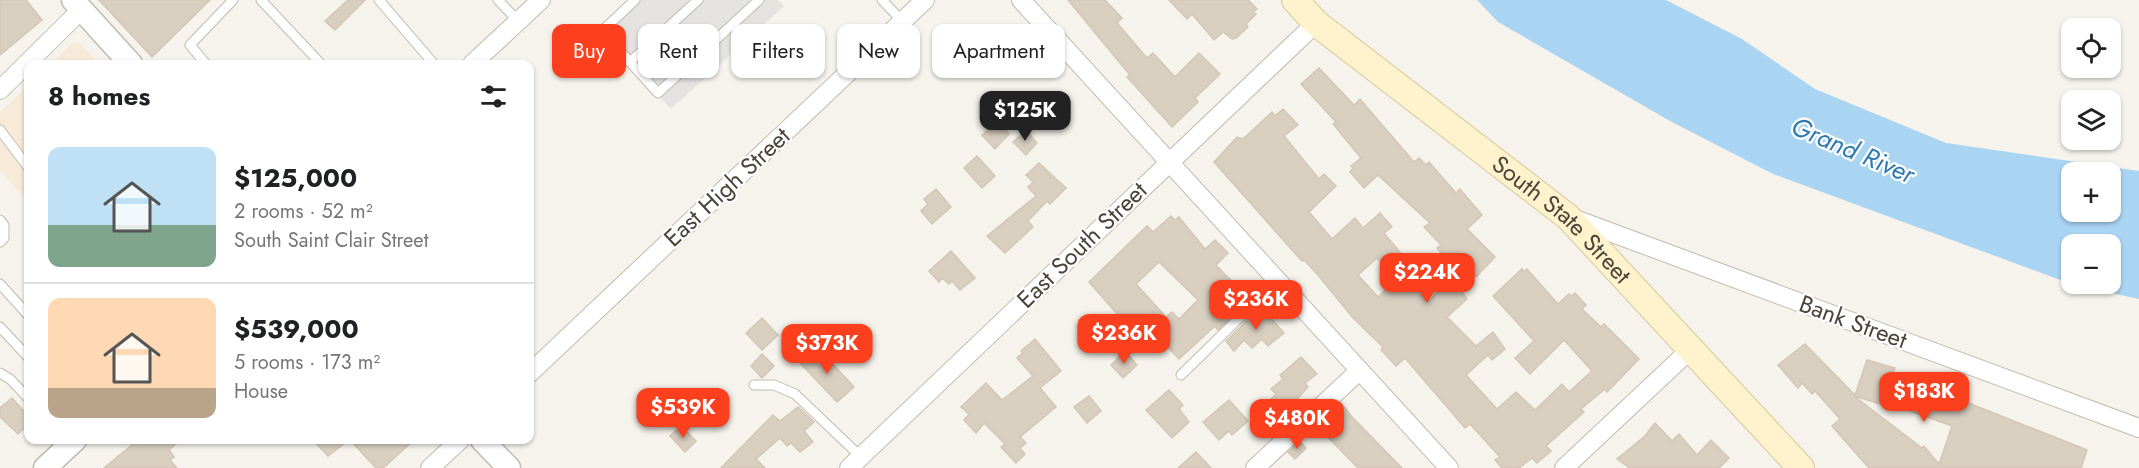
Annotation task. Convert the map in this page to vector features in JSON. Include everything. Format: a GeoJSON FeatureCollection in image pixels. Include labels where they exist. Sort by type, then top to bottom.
{"type":"FeatureCollection","features":[{"type":"Feature","properties":{"kind":"main road","name":"South State Street"},"geometry":{"type":"LineString","coordinates":[[1295,0],[1316,22],[1568,216],[1801,468]]}},
{"type":"Feature","properties":{"kind":"street"},"geometry":{"type":"LineString","coordinates":[[476,60],[541,0]]}},
{"type":"Feature","properties":{"kind":"street","name":"East High Street"},"geometry":{"type":"LineString","coordinates":[[534,369],[925,0]]}},
{"type":"Feature","properties":{"kind":"street"},"geometry":{"type":"LineString","coordinates":[[1021,0],[1170,160],[1277,281],[1449,468]]}},
{"type":"Feature","properties":{"kind":"street"},"geometry":{"type":"LineString","coordinates":[[27,60],[77,5],[127,60]]}},
{"type":"Feature","properties":{"kind":"street","name":"East South Street"},"geometry":{"type":"LineString","coordinates":[[855,463],[1316,22]]}},
{"type":"Feature","properties":{"kind":"street"},"geometry":{"type":"LineString","coordinates":[[1,88],[24,63]]}},
{"type":"Feature","properties":{"kind":"street","name":"Bank Street"},"geometry":{"type":"LineString","coordinates":[[1568,216],[2139,428]]}},
{"type":"Feature","properties":{"kind":"street"},"geometry":{"type":"LineString","coordinates":[[1564,468],[1691,349]]}},
{"type":"Feature","properties":{"kind":"street"},"geometry":{"type":"LineString","coordinates":[[1255,468],[1359,371]]}},
{"type":"Feature","properties":{"kind":"street"},"geometry":{"type":"LineString","coordinates":[[45,468],[69,444]]}},
{"type":"Feature","properties":{"kind":"street"},"geometry":{"type":"LineString","coordinates":[[430,468],[456,444]]}},
{"type":"Feature","properties":{"kind":"street"},"geometry":{"type":"LineString","coordinates":[[486,444],[510,468]]}},
{"type":"Feature","properties":{"kind":"lane"},"geometry":{"type":"LineString","coordinates":[[203,60],[190,45],[233,0]]}},
{"type":"Feature","properties":{"kind":"lane"},"geometry":{"type":"LineString","coordinates":[[261,0],[317,60]]}},
{"type":"Feature","properties":{"kind":"lane"},"geometry":{"type":"LineString","coordinates":[[379,0],[431,60]]}},
{"type":"Feature","properties":{"kind":"lane"},"geometry":{"type":"LineString","coordinates":[[498,0],[518,21]]}},
{"type":"Feature","properties":{"kind":"lane"},"geometry":{"type":"LineString","coordinates":[[635,0],[602,31],[658,93],[759,0]]}},
{"type":"Feature","properties":{"kind":"lane"},"geometry":{"type":"LineString","coordinates":[[630,62],[698,0]]}},
{"type":"Feature","properties":{"kind":"lane"},"geometry":{"type":"LineString","coordinates":[[882,0],[903,22]]}},
{"type":"Feature","properties":{"kind":"lane"},"geometry":{"type":"LineString","coordinates":[[0,130],[24,162]]}},
{"type":"Feature","properties":{"kind":"lane"},"geometry":{"type":"LineString","coordinates":[[0,220],[4,225],[4,238],[0,243]]}},
{"type":"Feature","properties":{"kind":"lane"},"geometry":{"type":"LineString","coordinates":[[1181,375],[1277,281]]}},
{"type":"Feature","properties":{"kind":"lane"},"geometry":{"type":"LineString","coordinates":[[0,284],[24,311]]}},
{"type":"Feature","properties":{"kind":"lane"},"geometry":{"type":"LineString","coordinates":[[0,327],[24,353]]}},
{"type":"Feature","properties":{"kind":"lane"},"geometry":{"type":"LineString","coordinates":[[0,373],[10,379],[24,394]]}},
{"type":"Feature","properties":{"kind":"lane"},"geometry":{"type":"LineString","coordinates":[[754,385],[774,385],[795,394],[855,463]]}},
{"type":"Feature","properties":{"kind":"shaded area"},"geometry":{"type":"Polygon","coordinates":[[[628,0],[778,0],[784,6],[764,24],[731,24],[731,54],[719,65],[719,24],[638,24],[638,74],[626,61],[626,24],[602,24],[628,0]]]}},
{"type":"Feature","properties":{"kind":"shaded area"},"geometry":{"type":"Polygon","coordinates":[[[79,43],[96,60],[55,60],[71,44],[79,43]]]}},
{"type":"Feature","properties":{"kind":"shaded area"},"geometry":{"type":"Polygon","coordinates":[[[642,78],[705,78],[671,109],[642,78]]]}},
{"type":"Feature","properties":{"kind":"shaded area"},"geometry":{"type":"Polygon","coordinates":[[[24,90],[24,197],[0,171],[0,112],[24,90]]]}},
{"type":"Feature","properties":{"kind":"water","name":"Grand River"},"geometry":{"type":"Polygon","coordinates":[[[1477,0],[1666,0],[1742,39],[1815,89],[1946,143],[2077,162],[2061,162],[2061,222],[2121,222],[2121,168],[2139,171],[2139,299],[2116,294],[2121,294],[2121,234],[2061,234],[2061,280],[1773,174],[1670,121],[1498,22],[1477,0]]]}},
{"type":"Feature","properties":{"kind":"building"},"geometry":{"type":"Polygon","coordinates":[[[0,0],[26,0],[42,20],[0,55],[0,0]]]}},
{"type":"Feature","properties":{"kind":"building"},"geometry":{"type":"Polygon","coordinates":[[[99,0],[210,0],[152,57],[99,0]]]}},
{"type":"Feature","properties":{"kind":"building"},"geometry":{"type":"Polygon","coordinates":[[[348,0],[365,0],[335,30],[325,21],[348,0]]]}},
{"type":"Feature","properties":{"kind":"building"},"geometry":{"type":"Polygon","coordinates":[[[1068,0],[1105,0],[1122,18],[1117,23],[1147,58],[1153,53],[1175,77],[1199,53],[1220,74],[1195,98],[1198,102],[1172,127],[1127,77],[1130,75],[1068,0]]]}},
{"type":"Feature","properties":{"kind":"building"},"geometry":{"type":"Polygon","coordinates":[[[1169,0],[1248,0],[1257,9],[1253,12],[1256,14],[1246,24],[1248,27],[1236,38],[1232,39],[1223,32],[1214,40],[1192,14],[1187,19],[1169,0]]]}},
{"type":"Feature","properties":{"kind":"building"},"geometry":{"type":"Polygon","coordinates":[[[1319,68],[1354,105],[1360,99],[1414,162],[1419,158],[1426,165],[1429,162],[1456,193],[1460,189],[1482,215],[1467,229],[1495,257],[1476,277],[1458,258],[1451,263],[1437,248],[1441,245],[1424,227],[1430,223],[1378,175],[1364,188],[1350,172],[1353,168],[1351,166],[1361,158],[1333,124],[1336,122],[1301,84],[1319,68]]]}},
{"type":"Feature","properties":{"kind":"building"},"geometry":{"type":"Polygon","coordinates":[[[1283,109],[1298,125],[1284,136],[1319,179],[1324,174],[1336,186],[1309,212],[1332,239],[1355,218],[1363,228],[1380,213],[1392,227],[1384,233],[1404,257],[1389,271],[1377,258],[1358,275],[1378,297],[1404,273],[1430,300],[1451,278],[1467,299],[1447,317],[1476,346],[1493,332],[1505,349],[1492,360],[1488,355],[1466,375],[1497,409],[1516,392],[1535,410],[1562,384],[1569,392],[1592,371],[1564,340],[1530,374],[1515,358],[1534,341],[1493,296],[1522,269],[1524,272],[1527,269],[1558,304],[1569,294],[1572,296],[1575,293],[1586,305],[1582,309],[1601,327],[1604,324],[1639,359],[1607,392],[1605,389],[1581,409],[1584,412],[1546,446],[1551,451],[1537,463],[1532,458],[1519,468],[1502,468],[1495,460],[1500,457],[1470,424],[1465,428],[1405,358],[1396,366],[1381,350],[1383,347],[1353,318],[1318,275],[1304,260],[1302,261],[1214,162],[1237,137],[1243,139],[1272,112],[1275,116],[1283,109]]]}},
{"type":"Feature","properties":{"kind":"building"},"geometry":{"type":"Polygon","coordinates":[[[997,121],[1009,134],[995,149],[982,135],[997,121]]]}},
{"type":"Feature","properties":{"kind":"building"},"geometry":{"type":"Polygon","coordinates":[[[1026,130],[1037,143],[1026,155],[1013,142],[1026,130]]]}},
{"type":"Feature","properties":{"kind":"building"},"geometry":{"type":"Polygon","coordinates":[[[977,156],[995,176],[982,188],[964,168],[977,156]]]}},
{"type":"Feature","properties":{"kind":"building"},"geometry":{"type":"Polygon","coordinates":[[[1039,163],[1066,188],[1050,204],[1047,201],[1028,221],[1033,227],[1005,253],[987,236],[1036,196],[1028,187],[1033,182],[1026,175],[1039,163]]]}},
{"type":"Feature","properties":{"kind":"building"},"geometry":{"type":"Polygon","coordinates":[[[936,189],[951,207],[932,224],[921,211],[928,204],[924,199],[936,189]]]}},
{"type":"Feature","properties":{"kind":"building"},"geometry":{"type":"Polygon","coordinates":[[[1171,216],[1175,220],[1179,217],[1205,249],[1215,240],[1228,253],[1216,265],[1249,299],[1218,330],[1215,326],[1179,359],[1149,327],[1131,343],[1120,331],[1127,325],[1089,282],[1147,226],[1153,232],[1171,216]],[[1159,262],[1136,284],[1166,317],[1172,312],[1179,319],[1198,300],[1159,262]]]}},
{"type":"Feature","properties":{"kind":"building"},"geometry":{"type":"Polygon","coordinates":[[[951,251],[975,278],[960,290],[952,281],[949,284],[942,278],[939,282],[929,271],[951,251]]]}},
{"type":"Feature","properties":{"kind":"building"},"geometry":{"type":"Polygon","coordinates":[[[1261,307],[1284,333],[1268,346],[1262,339],[1252,348],[1244,340],[1234,351],[1226,341],[1261,307]]]}},
{"type":"Feature","properties":{"kind":"building"},"geometry":{"type":"Polygon","coordinates":[[[762,318],[778,335],[762,350],[746,333],[762,318]]]}},
{"type":"Feature","properties":{"kind":"building"},"geometry":{"type":"Polygon","coordinates":[[[1035,339],[1061,371],[1040,388],[1056,407],[1020,437],[1026,443],[1020,448],[1025,454],[1016,463],[1001,447],[1005,444],[984,423],[976,433],[964,420],[969,414],[961,407],[986,383],[1002,400],[1033,376],[1017,358],[1023,353],[1021,351],[1035,339]]]}},
{"type":"Feature","properties":{"kind":"building"},"geometry":{"type":"Polygon","coordinates":[[[1805,344],[1855,395],[1867,360],[1895,368],[1893,373],[2087,450],[2081,468],[1869,468],[1832,426],[1840,419],[1815,391],[1812,394],[1802,383],[1798,388],[1778,365],[1805,344]],[[1854,396],[1922,448],[1924,446],[1939,464],[1952,426],[1888,403],[1893,408],[1854,396]]]}},
{"type":"Feature","properties":{"kind":"building"},"geometry":{"type":"Polygon","coordinates":[[[817,347],[854,387],[837,402],[801,364],[817,347]]]}},
{"type":"Feature","properties":{"kind":"building"},"geometry":{"type":"Polygon","coordinates":[[[1125,351],[1137,365],[1123,378],[1111,365],[1125,351]]]}},
{"type":"Feature","properties":{"kind":"building"},"geometry":{"type":"Polygon","coordinates":[[[762,354],[774,366],[762,378],[751,366],[762,354]]]}},
{"type":"Feature","properties":{"kind":"building"},"geometry":{"type":"Polygon","coordinates":[[[1301,357],[1317,374],[1305,383],[1308,387],[1298,398],[1280,411],[1269,401],[1276,394],[1271,389],[1283,379],[1280,375],[1301,357]]]}},
{"type":"Feature","properties":{"kind":"building"},"geometry":{"type":"Polygon","coordinates":[[[1169,390],[1183,405],[1179,409],[1189,422],[1172,438],[1146,410],[1169,390]]]}},
{"type":"Feature","properties":{"kind":"building"},"geometry":{"type":"Polygon","coordinates":[[[1089,396],[1101,411],[1087,423],[1074,407],[1089,396]]]}},
{"type":"Feature","properties":{"kind":"building"},"geometry":{"type":"Polygon","coordinates":[[[12,398],[24,412],[24,429],[18,434],[0,417],[0,408],[12,398]]]}},
{"type":"Feature","properties":{"kind":"building"},"geometry":{"type":"Polygon","coordinates":[[[1229,400],[1248,421],[1232,435],[1229,431],[1219,440],[1203,422],[1229,400]]]}},
{"type":"Feature","properties":{"kind":"building"},"geometry":{"type":"Polygon","coordinates":[[[1341,403],[1402,468],[1358,468],[1318,427],[1341,403]]]}},
{"type":"Feature","properties":{"kind":"building"},"geometry":{"type":"Polygon","coordinates":[[[798,407],[814,422],[804,431],[813,442],[800,452],[791,443],[787,446],[780,438],[756,459],[765,468],[721,468],[773,415],[780,421],[798,407]]]}},
{"type":"Feature","properties":{"kind":"building"},"geometry":{"type":"Polygon","coordinates":[[[1655,423],[1672,441],[1679,434],[1697,455],[1711,440],[1729,458],[1719,468],[1630,468],[1617,459],[1645,436],[1655,423]]]}},
{"type":"Feature","properties":{"kind":"building"},"geometry":{"type":"Polygon","coordinates":[[[681,426],[696,441],[685,452],[670,436],[681,426]]]}},
{"type":"Feature","properties":{"kind":"building"},"geometry":{"type":"Polygon","coordinates":[[[1300,442],[1306,448],[1295,459],[1288,452],[1300,442]]]}},
{"type":"Feature","properties":{"kind":"building"},"geometry":{"type":"Polygon","coordinates":[[[133,444],[176,444],[169,450],[174,457],[170,460],[177,468],[104,468],[133,444]]]}},
{"type":"Feature","properties":{"kind":"building"},"geometry":{"type":"Polygon","coordinates":[[[317,444],[344,444],[328,456],[317,444]]]}},
{"type":"Feature","properties":{"kind":"building"},"geometry":{"type":"Polygon","coordinates":[[[354,444],[410,444],[383,468],[376,468],[354,444]]]}},
{"type":"Feature","properties":{"kind":"building"},"geometry":{"type":"Polygon","coordinates":[[[1196,452],[1211,468],[1178,468],[1196,452]]]}}]}
